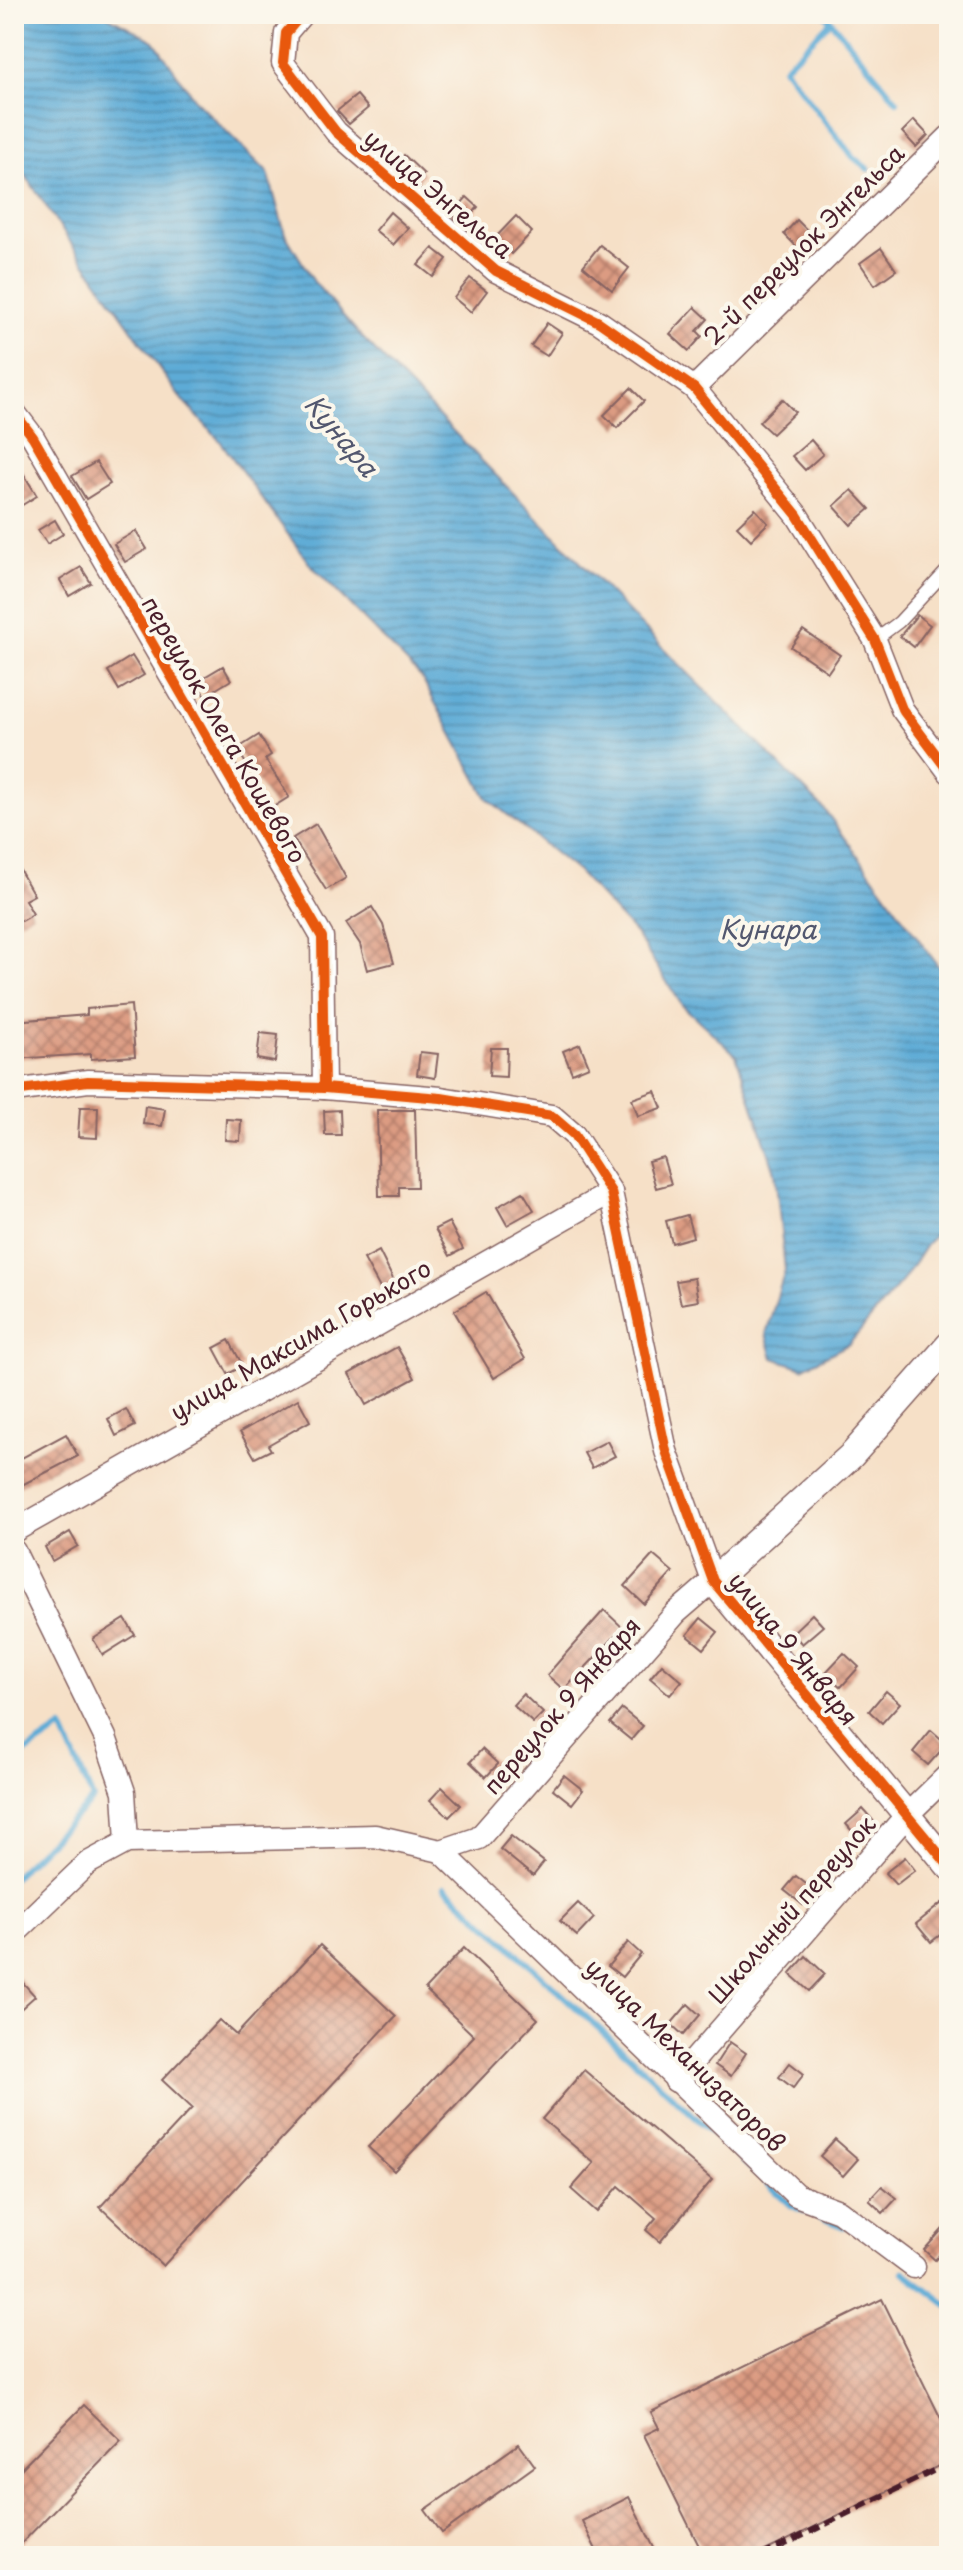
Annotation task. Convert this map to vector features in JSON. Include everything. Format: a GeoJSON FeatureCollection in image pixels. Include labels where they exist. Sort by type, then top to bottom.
{"type":"FeatureCollection","features":[{"type":"Feature","properties":{"kind":"street","name":"улица Энгельса"},"geometry":{"type":"LineString","coordinates":[[302,14],[286,33],[283,63],[336,132],[496,271],[599,322],[694,388],[797,515],[875,640],[902,709],[949,772]]}},
{"type":"Feature","properties":{"kind":"street","name":"2-й переулок Энгельса"},"geometry":{"type":"LineString","coordinates":[[694,388],[949,137]]}},
{"type":"Feature","properties":{"kind":"street","name":"переулок Олега Кошевого"},"geometry":{"type":"LineString","coordinates":[[14,412],[33,437],[322,937],[324,1088]]}},
{"type":"Feature","properties":{"kind":"street"},"geometry":{"type":"LineString","coordinates":[[14,1091],[88,1081],[324,1088],[441,1098],[552,1116],[574,1135],[611,1192]]}},
{"type":"Feature","properties":{"kind":"street","name":"улица Максима Горького"},"geometry":{"type":"LineString","coordinates":[[14,1531],[611,1192]]}},
{"type":"Feature","properties":{"kind":"street","name":"улица 9 Января"},"geometry":{"type":"LineString","coordinates":[[611,1192],[666,1451],[713,1581],[949,1866]]}},
{"type":"Feature","properties":{"kind":"street"},"geometry":{"type":"LineString","coordinates":[[713,1581],[852,1455],[949,1345]]}},
{"type":"Feature","properties":{"kind":"street"},"geometry":{"type":"LineString","coordinates":[[14,1551],[105,1737],[124,1792],[127,1842]]}},
{"type":"Feature","properties":{"kind":"street","name":"переулок 9 Января"},"geometry":{"type":"LineString","coordinates":[[441,1851],[479,1838],[676,1613],[713,1581]]}},
{"type":"Feature","properties":{"kind":"street","name":"Школьный переулок"},"geometry":{"type":"LineString","coordinates":[[676,2081],[906,1816],[949,1774]]}},
{"type":"Feature","properties":{"kind":"street"},"geometry":{"type":"LineString","coordinates":[[14,1934],[88,1863],[127,1842],[375,1836],[441,1851]]}},
{"type":"Feature","properties":{"kind":"street","name":"улица Механизаторов"},"geometry":{"type":"LineString","coordinates":[[441,1851],[796,2195],[839,2211],[914,2267]]}},
{"type":"Feature","properties":{"kind":"lane"},"geometry":{"type":"LineString","coordinates":[[875,640],[899,622],[949,568]]}},
{"type":"Feature","properties":{"kind":"water","name":"Кунара"},"geometry":{"type":"Polygon","coordinates":[[[14,14],[104,14],[154,41],[196,101],[268,173],[285,234],[314,282],[359,334],[824,809],[949,981],[949,1222],[928,1242],[904,1279],[849,1344],[803,1368],[773,1358],[766,1334],[785,1270],[775,1172],[736,1055],[682,1005],[635,933],[578,872],[487,798],[421,677],[309,563],[220,441],[179,396],[14,158],[14,14]]]}},
{"type":"Feature","properties":{"kind":"building"},"geometry":{"type":"Polygon","coordinates":[[[357,95],[368,108],[349,124],[337,111],[357,95]]]}},
{"type":"Feature","properties":{"kind":"building"},"geometry":{"type":"Polygon","coordinates":[[[914,120],[928,135],[916,147],[902,132],[914,120]]]}},
{"type":"Feature","properties":{"kind":"building"},"geometry":{"type":"Polygon","coordinates":[[[404,155],[424,174],[416,183],[395,165],[404,155]]]}},
{"type":"Feature","properties":{"kind":"building"},"geometry":{"type":"Polygon","coordinates":[[[467,197],[478,207],[464,224],[452,214],[467,197]]]}},
{"type":"Feature","properties":{"kind":"building"},"geometry":{"type":"Polygon","coordinates":[[[390,212],[408,228],[393,245],[375,230],[390,212]]]}},
{"type":"Feature","properties":{"kind":"building"},"geometry":{"type":"Polygon","coordinates":[[[516,216],[532,232],[511,254],[495,238],[516,216]]]}},
{"type":"Feature","properties":{"kind":"building"},"geometry":{"type":"Polygon","coordinates":[[[797,220],[817,240],[803,253],[784,234],[797,220]]]}},
{"type":"Feature","properties":{"kind":"building"},"geometry":{"type":"Polygon","coordinates":[[[600,245],[629,268],[612,290],[583,266],[600,245]]]}},
{"type":"Feature","properties":{"kind":"building"},"geometry":{"type":"Polygon","coordinates":[[[433,248],[447,259],[433,277],[418,265],[433,248]]]}},
{"type":"Feature","properties":{"kind":"building"},"geometry":{"type":"Polygon","coordinates":[[[881,248],[896,270],[875,285],[860,263],[881,248]]]}},
{"type":"Feature","properties":{"kind":"building"},"geometry":{"type":"Polygon","coordinates":[[[470,278],[487,291],[471,312],[454,298],[470,278]]]}},
{"type":"Feature","properties":{"kind":"building"},"geometry":{"type":"Polygon","coordinates":[[[695,307],[708,319],[697,331],[702,336],[689,351],[670,334],[695,307]]]}},
{"type":"Feature","properties":{"kind":"building"},"geometry":{"type":"Polygon","coordinates":[[[547,323],[562,333],[547,356],[531,346],[547,323]]]}},
{"type":"Feature","properties":{"kind":"building"},"geometry":{"type":"Polygon","coordinates":[[[631,388],[644,401],[617,428],[604,415],[631,388]]]}},
{"type":"Feature","properties":{"kind":"building"},"geometry":{"type":"Polygon","coordinates":[[[782,399],[795,412],[772,434],[759,422],[782,399]]]}},
{"type":"Feature","properties":{"kind":"building"},"geometry":{"type":"Polygon","coordinates":[[[811,440],[823,454],[805,470],[792,456],[811,440]]]}},
{"type":"Feature","properties":{"kind":"building"},"geometry":{"type":"Polygon","coordinates":[[[14,458],[37,496],[14,510],[14,458]]]}},
{"type":"Feature","properties":{"kind":"building"},"geometry":{"type":"Polygon","coordinates":[[[96,462],[110,484],[86,499],[72,476],[96,462]]]}},
{"type":"Feature","properties":{"kind":"building"},"geometry":{"type":"Polygon","coordinates":[[[852,490],[870,509],[851,525],[834,506],[852,490]]]}},
{"type":"Feature","properties":{"kind":"building"},"geometry":{"type":"Polygon","coordinates":[[[755,509],[768,523],[751,540],[737,526],[755,509]]]}},
{"type":"Feature","properties":{"kind":"building"},"geometry":{"type":"Polygon","coordinates":[[[55,520],[63,534],[47,544],[38,530],[55,520]]]}},
{"type":"Feature","properties":{"kind":"building"},"geometry":{"type":"Polygon","coordinates":[[[136,531],[147,549],[125,562],[114,544],[136,531]]]}},
{"type":"Feature","properties":{"kind":"building"},"geometry":{"type":"Polygon","coordinates":[[[81,567],[91,583],[69,596],[60,580],[81,567]]]}},
{"type":"Feature","properties":{"kind":"building"},"geometry":{"type":"Polygon","coordinates":[[[917,615],[930,625],[914,647],[900,636],[917,615]]]}},
{"type":"Feature","properties":{"kind":"building"},"geometry":{"type":"Polygon","coordinates":[[[803,630],[840,655],[828,672],[791,647],[803,630]]]}},
{"type":"Feature","properties":{"kind":"building"},"geometry":{"type":"Polygon","coordinates":[[[132,656],[144,675],[119,690],[108,671],[132,656]]]}},
{"type":"Feature","properties":{"kind":"building"},"geometry":{"type":"Polygon","coordinates":[[[223,666],[231,680],[205,696],[196,682],[223,666]]]}},
{"type":"Feature","properties":{"kind":"building"},"geometry":{"type":"Polygon","coordinates":[[[259,735],[271,755],[265,759],[289,797],[273,807],[237,749],[259,735]]]}},
{"type":"Feature","properties":{"kind":"building"},"geometry":{"type":"Polygon","coordinates":[[[316,824],[346,878],[326,890],[293,838],[316,824]]]}},
{"type":"Feature","properties":{"kind":"building"},"geometry":{"type":"Polygon","coordinates":[[[14,860],[34,895],[25,900],[33,914],[14,925],[14,860]]]}},
{"type":"Feature","properties":{"kind":"building"},"geometry":{"type":"Polygon","coordinates":[[[372,907],[383,925],[394,963],[367,970],[360,944],[346,923],[372,907]]]}},
{"type":"Feature","properties":{"kind":"building"},"geometry":{"type":"Polygon","coordinates":[[[131,1005],[135,1056],[91,1059],[91,1054],[14,1059],[14,1021],[87,1015],[87,1009],[131,1005]]]}},
{"type":"Feature","properties":{"kind":"building"},"geometry":{"type":"Polygon","coordinates":[[[260,1033],[278,1035],[275,1062],[257,1059],[260,1033]]]}},
{"type":"Feature","properties":{"kind":"building"},"geometry":{"type":"Polygon","coordinates":[[[580,1044],[589,1066],[572,1073],[563,1051],[580,1044]]]}},
{"type":"Feature","properties":{"kind":"building"},"geometry":{"type":"Polygon","coordinates":[[[491,1048],[507,1048],[506,1077],[489,1076],[491,1048]]]}},
{"type":"Feature","properties":{"kind":"building"},"geometry":{"type":"Polygon","coordinates":[[[420,1052],[438,1054],[435,1078],[417,1075],[420,1052]]]}},
{"type":"Feature","properties":{"kind":"building"},"geometry":{"type":"Polygon","coordinates":[[[655,1091],[662,1108],[638,1116],[632,1099],[655,1091]]]}},
{"type":"Feature","properties":{"kind":"building"},"geometry":{"type":"Polygon","coordinates":[[[145,1106],[165,1109],[162,1126],[143,1124],[145,1106]]]}},
{"type":"Feature","properties":{"kind":"building"},"geometry":{"type":"Polygon","coordinates":[[[80,1107],[98,1107],[97,1138],[78,1137],[80,1107]]]}},
{"type":"Feature","properties":{"kind":"building"},"geometry":{"type":"Polygon","coordinates":[[[340,1110],[341,1135],[325,1135],[324,1111],[340,1110]]]}},
{"type":"Feature","properties":{"kind":"building"},"geometry":{"type":"Polygon","coordinates":[[[377,1110],[415,1110],[417,1187],[399,1187],[399,1196],[379,1196],[377,1110]]]}},
{"type":"Feature","properties":{"kind":"building"},"geometry":{"type":"Polygon","coordinates":[[[226,1119],[241,1120],[240,1141],[225,1140],[226,1119]]]}},
{"type":"Feature","properties":{"kind":"building"},"geometry":{"type":"Polygon","coordinates":[[[663,1157],[671,1184],[656,1188],[648,1161],[663,1157]]]}},
{"type":"Feature","properties":{"kind":"building"},"geometry":{"type":"Polygon","coordinates":[[[523,1192],[534,1210],[507,1225],[497,1207],[523,1192]]]}},
{"type":"Feature","properties":{"kind":"building"},"geometry":{"type":"Polygon","coordinates":[[[687,1215],[693,1237],[672,1243],[666,1221],[687,1215]]]}},
{"type":"Feature","properties":{"kind":"building"},"geometry":{"type":"Polygon","coordinates":[[[449,1222],[463,1249],[450,1256],[435,1229],[449,1222]]]}},
{"type":"Feature","properties":{"kind":"building"},"geometry":{"type":"Polygon","coordinates":[[[379,1251],[396,1285],[382,1292],[364,1259],[379,1251]]]}},
{"type":"Feature","properties":{"kind":"building"},"geometry":{"type":"Polygon","coordinates":[[[694,1278],[698,1301],[681,1304],[676,1281],[694,1278]]]}},
{"type":"Feature","properties":{"kind":"building"},"geometry":{"type":"Polygon","coordinates":[[[486,1292],[525,1359],[494,1378],[454,1311],[486,1292]]]}},
{"type":"Feature","properties":{"kind":"building"},"geometry":{"type":"Polygon","coordinates":[[[229,1340],[243,1366],[228,1374],[214,1348],[229,1340]]]}},
{"type":"Feature","properties":{"kind":"building"},"geometry":{"type":"Polygon","coordinates":[[[397,1347],[415,1378],[366,1405],[349,1374],[397,1347]]]}},
{"type":"Feature","properties":{"kind":"building"},"geometry":{"type":"Polygon","coordinates":[[[298,1399],[310,1421],[268,1445],[271,1450],[255,1458],[240,1432],[298,1399]]]}},
{"type":"Feature","properties":{"kind":"building"},"geometry":{"type":"Polygon","coordinates":[[[126,1409],[135,1426],[116,1436],[108,1419],[126,1409]]]}},
{"type":"Feature","properties":{"kind":"building"},"geometry":{"type":"Polygon","coordinates":[[[66,1434],[78,1456],[14,1489],[14,1462],[66,1434]]]}},
{"type":"Feature","properties":{"kind":"building"},"geometry":{"type":"Polygon","coordinates":[[[607,1441],[615,1456],[592,1468],[584,1453],[607,1441]]]}},
{"type":"Feature","properties":{"kind":"building"},"geometry":{"type":"Polygon","coordinates":[[[70,1532],[78,1546],[52,1561],[45,1547],[70,1532]]]}},
{"type":"Feature","properties":{"kind":"building"},"geometry":{"type":"Polygon","coordinates":[[[653,1555],[673,1572],[644,1604],[625,1586],[653,1555]]]}},
{"type":"Feature","properties":{"kind":"building"},"geometry":{"type":"Polygon","coordinates":[[[604,1610],[623,1628],[564,1690],[547,1675],[604,1610]]]}},
{"type":"Feature","properties":{"kind":"building"},"geometry":{"type":"Polygon","coordinates":[[[812,1614],[823,1626],[802,1644],[792,1633],[812,1614]]]}},
{"type":"Feature","properties":{"kind":"building"},"geometry":{"type":"Polygon","coordinates":[[[701,1618],[718,1632],[704,1649],[687,1635],[701,1618]]]}},
{"type":"Feature","properties":{"kind":"building"},"geometry":{"type":"Polygon","coordinates":[[[125,1619],[135,1635],[103,1655],[93,1639],[125,1619]]]}},
{"type":"Feature","properties":{"kind":"building"},"geometry":{"type":"Polygon","coordinates":[[[844,1653],[859,1667],[841,1687],[825,1673],[844,1653]]]}},
{"type":"Feature","properties":{"kind":"building"},"geometry":{"type":"Polygon","coordinates":[[[662,1664],[682,1681],[670,1695],[650,1678],[662,1664]]]}},
{"type":"Feature","properties":{"kind":"building"},"geometry":{"type":"Polygon","coordinates":[[[886,1691],[900,1703],[882,1723],[869,1711],[886,1691]]]}},
{"type":"Feature","properties":{"kind":"building"},"geometry":{"type":"Polygon","coordinates":[[[523,1694],[543,1713],[533,1723],[513,1705],[523,1694]]]}},
{"type":"Feature","properties":{"kind":"building"},"geometry":{"type":"Polygon","coordinates":[[[622,1709],[643,1726],[631,1740],[610,1723],[622,1709]]]}},
{"type":"Feature","properties":{"kind":"building"},"geometry":{"type":"Polygon","coordinates":[[[931,1730],[947,1744],[928,1765],[913,1752],[931,1730]]]}},
{"type":"Feature","properties":{"kind":"building"},"geometry":{"type":"Polygon","coordinates":[[[482,1749],[498,1764],[486,1777],[470,1762],[482,1749]]]}},
{"type":"Feature","properties":{"kind":"building"},"geometry":{"type":"Polygon","coordinates":[[[564,1775],[583,1790],[572,1804],[553,1789],[564,1775]]]}},
{"type":"Feature","properties":{"kind":"building"},"geometry":{"type":"Polygon","coordinates":[[[442,1787],[461,1805],[449,1817],[430,1800],[442,1787]]]}},
{"type":"Feature","properties":{"kind":"building"},"geometry":{"type":"Polygon","coordinates":[[[863,1809],[876,1824],[859,1839],[846,1824],[863,1809]]]}},
{"type":"Feature","properties":{"kind":"building"},"geometry":{"type":"Polygon","coordinates":[[[511,1836],[544,1862],[533,1876],[500,1849],[511,1836]]]}},
{"type":"Feature","properties":{"kind":"building"},"geometry":{"type":"Polygon","coordinates":[[[905,1857],[915,1870],[896,1885],[885,1873],[905,1857]]]}},
{"type":"Feature","properties":{"kind":"building"},"geometry":{"type":"Polygon","coordinates":[[[796,1876],[815,1891],[803,1905],[784,1890],[796,1876]]]}},
{"type":"Feature","properties":{"kind":"building"},"geometry":{"type":"Polygon","coordinates":[[[578,1903],[594,1918],[577,1936],[560,1921],[578,1903]]]}},
{"type":"Feature","properties":{"kind":"building"},"geometry":{"type":"Polygon","coordinates":[[[942,1903],[949,1911],[949,1928],[931,1942],[916,1924],[942,1903]]]}},
{"type":"Feature","properties":{"kind":"building"},"geometry":{"type":"Polygon","coordinates":[[[628,1942],[641,1954],[622,1977],[608,1966],[628,1942]]]}},
{"type":"Feature","properties":{"kind":"building"},"geometry":{"type":"Polygon","coordinates":[[[320,1945],[396,2016],[163,2266],[100,2207],[192,2108],[162,2080],[219,2020],[236,2035],[320,1945]]]}},
{"type":"Feature","properties":{"kind":"building"},"geometry":{"type":"Polygon","coordinates":[[[464,1948],[538,2019],[394,2171],[368,2147],[474,2036],[425,1989],[464,1948]]]}},
{"type":"Feature","properties":{"kind":"building"},"geometry":{"type":"Polygon","coordinates":[[[806,1956],[825,1974],[809,1991],[790,1974],[806,1956]]]}},
{"type":"Feature","properties":{"kind":"building"},"geometry":{"type":"Polygon","coordinates":[[[14,1973],[35,1996],[14,2015],[14,1973]]]}},
{"type":"Feature","properties":{"kind":"building"},"geometry":{"type":"Polygon","coordinates":[[[688,2004],[700,2015],[683,2035],[671,2024],[688,2004]]]}},
{"type":"Feature","properties":{"kind":"building"},"geometry":{"type":"Polygon","coordinates":[[[730,2042],[746,2053],[731,2076],[715,2065],[730,2042]]]}},
{"type":"Feature","properties":{"kind":"building"},"geometry":{"type":"Polygon","coordinates":[[[790,2063],[804,2074],[793,2088],[779,2077],[790,2063]]]}},
{"type":"Feature","properties":{"kind":"building"},"geometry":{"type":"Polygon","coordinates":[[[584,2070],[712,2180],[660,2242],[646,2230],[656,2218],[619,2186],[597,2212],[571,2189],[594,2163],[542,2119],[584,2070]]]}},
{"type":"Feature","properties":{"kind":"building"},"geometry":{"type":"Polygon","coordinates":[[[835,2139],[858,2159],[843,2176],[820,2156],[835,2139]]]}},
{"type":"Feature","properties":{"kind":"building"},"geometry":{"type":"Polygon","coordinates":[[[882,2186],[897,2198],[883,2213],[869,2200],[882,2186]]]}},
{"type":"Feature","properties":{"kind":"building"},"geometry":{"type":"Polygon","coordinates":[[[949,2222],[949,2244],[935,2260],[924,2250],[949,2222]]]}},
{"type":"Feature","properties":{"kind":"building"},"geometry":{"type":"Polygon","coordinates":[[[882,2299],[949,2435],[949,2461],[755,2556],[704,2556],[644,2435],[659,2428],[651,2412],[882,2299]]]}},
{"type":"Feature","properties":{"kind":"building"},"geometry":{"type":"Polygon","coordinates":[[[84,2405],[121,2441],[14,2551],[14,2476],[84,2405]]]}},
{"type":"Feature","properties":{"kind":"building"},"geometry":{"type":"Polygon","coordinates":[[[519,2444],[535,2466],[442,2533],[425,2510],[519,2444]]]}},
{"type":"Feature","properties":{"kind":"building"},"geometry":{"type":"Polygon","coordinates":[[[629,2497],[658,2556],[599,2556],[582,2521],[629,2497]]]}},
{"type":"Feature","properties":{"kind":"waterway"},"geometry":{"type":"LineString","coordinates":[[825,14],[897,101]]}},
{"type":"Feature","properties":{"kind":"waterway"},"geometry":{"type":"LineString","coordinates":[[831,21],[784,68],[853,157],[868,169]]}},
{"type":"Feature","properties":{"kind":"waterway"},"geometry":{"type":"LineString","coordinates":[[14,1760],[62,1728],[93,1799],[14,1877]]}},
{"type":"Feature","properties":{"kind":"waterway"},"geometry":{"type":"LineString","coordinates":[[445,1887],[792,2206],[844,2227]]}},
{"type":"Feature","properties":{"kind":"waterway"},"geometry":{"type":"LineString","coordinates":[[904,2272],[949,2306]]}},
{"type":"Feature","properties":{"kind":"railway"},"geometry":{"type":"LineString","coordinates":[[761,2556],[945,2465]]}},
{"type":"Feature","properties":{"kind":"cycle path"},"geometry":{"type":"LineString","coordinates":[[302,14],[286,33],[283,63],[336,132],[496,271],[599,322],[694,388],[797,515],[875,640],[902,709],[949,772]]}},
{"type":"Feature","properties":{"kind":"cycle path"},"geometry":{"type":"LineString","coordinates":[[14,412],[33,437],[322,937],[324,1088]]}},
{"type":"Feature","properties":{"kind":"cycle path"},"geometry":{"type":"LineString","coordinates":[[14,1091],[88,1081],[324,1088],[441,1098],[552,1116],[574,1135],[611,1192],[666,1451],[713,1581],[949,1866]]}}]}
